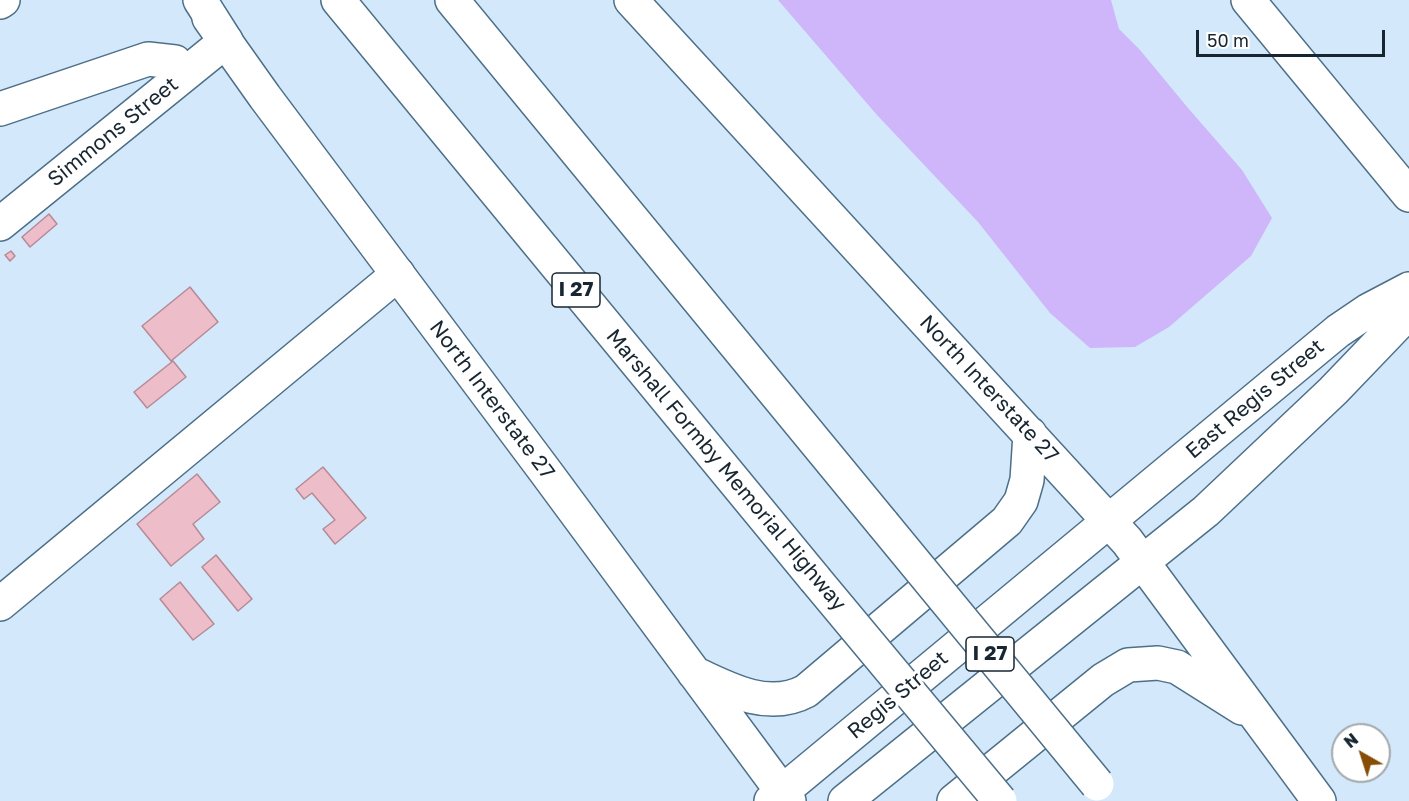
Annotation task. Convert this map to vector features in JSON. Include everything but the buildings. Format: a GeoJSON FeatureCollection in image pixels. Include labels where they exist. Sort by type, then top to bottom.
{"type":"FeatureCollection","features":[{"type":"Feature","properties":{"kind":"main road","name":"North Interstate 27"},"geometry":{"type":"LineString","coordinates":[[195,0],[545,471],[693,673],[780,798]]}},
{"type":"Feature","properties":{"kind":"main road"},"geometry":{"type":"LineString","coordinates":[[200,0],[226,41]]}},
{"type":"Feature","properties":{"kind":"main road","name":"Marshall Formby Memorial Highway"},"geometry":{"type":"LineString","coordinates":[[338,0],[1000,801]]}},
{"type":"Feature","properties":{"kind":"main road","name":"I 27"},"geometry":{"type":"LineString","coordinates":[[452,0],[1104,792]]}},
{"type":"Feature","properties":{"kind":"main road","name":"North Interstate 27"},"geometry":{"type":"LineString","coordinates":[[631,0],[1108,520],[1142,562],[1319,801]]}},
{"type":"Feature","properties":{"kind":"main road"},"geometry":{"type":"LineString","coordinates":[[1248,0],[1409,195]]}},
{"type":"Feature","properties":{"kind":"main road","name":"Simmons Street"},"geometry":{"type":"LineString","coordinates":[[0,224],[226,41]]}},
{"type":"Feature","properties":{"kind":"main road"},"geometry":{"type":"LineString","coordinates":[[0,109],[148,59],[175,62],[185,74]]}},
{"type":"Feature","properties":{"kind":"main road"},"geometry":{"type":"LineString","coordinates":[[0,604],[398,274]]}},
{"type":"Feature","properties":{"kind":"main road","name":"East Regis Street"},"geometry":{"type":"LineString","coordinates":[[1108,520],[1338,331],[1369,310],[1409,288]]}},
{"type":"Feature","properties":{"kind":"main road","name":"East Regis Street"},"geometry":{"type":"LineString","coordinates":[[1142,562],[1206,511],[1252,469],[1341,383],[1409,309]]}},
{"type":"Feature","properties":{"kind":"main road"},"geometry":{"type":"LineString","coordinates":[[693,673],[752,697],[778,700],[794,697],[806,691],[1007,521],[1021,501],[1027,480],[1030,434]]}},
{"type":"Feature","properties":{"kind":"main road","name":"Regis Street"},"geometry":{"type":"LineString","coordinates":[[780,798],[1108,520]]}},
{"type":"Feature","properties":{"kind":"main road"},"geometry":{"type":"LineString","coordinates":[[845,801],[1142,562]]}},
{"type":"Feature","properties":{"kind":"main road"},"geometry":{"type":"LineString","coordinates":[[954,801],[1103,680],[1128,665],[1158,663],[1177,667],[1258,718]]}},
{"type":"Feature","properties":{"kind":"shaded area"},"geometry":{"type":"Polygon","coordinates":[[[778,0],[1111,0],[1119,29],[1140,50],[1242,170],[1272,218],[1251,256],[1169,327],[1135,347],[1090,348],[1050,313],[978,222],[877,115],[778,0]]]}}]}
